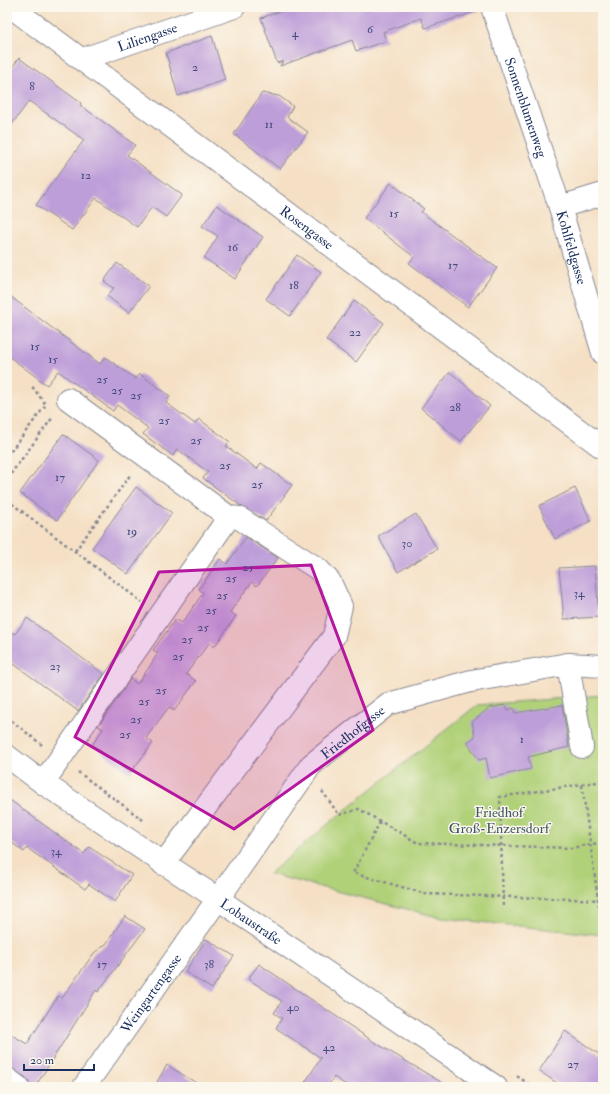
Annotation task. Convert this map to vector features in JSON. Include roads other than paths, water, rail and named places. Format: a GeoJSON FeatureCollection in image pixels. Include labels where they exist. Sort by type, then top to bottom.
{"type":"FeatureCollection","features":[{"type":"Feature","properties":{"kind":"street","name":"Rosengasse"},"geometry":{"type":"LineString","coordinates":[[11,7],[379,283],[603,448]]}},
{"type":"Feature","properties":{"kind":"street","name":"Liliengasse"},"geometry":{"type":"LineString","coordinates":[[83,60],[234,7]]}},
{"type":"Feature","properties":{"kind":"street","name":"Sonnenblumenweg"},"geometry":{"type":"LineString","coordinates":[[492,7],[560,207]]}},
{"type":"Feature","properties":{"kind":"street","name":"Kohlfeldgasse"},"geometry":{"type":"LineString","coordinates":[[603,194],[560,207],[603,353]]}},
{"type":"Feature","properties":{"kind":"street"},"geometry":{"type":"LineString","coordinates":[[68,399],[229,518],[239,518],[318,569],[330,582],[341,606],[334,636],[162,864]]}},
{"type":"Feature","properties":{"kind":"street"},"geometry":{"type":"LineString","coordinates":[[42,783],[229,518]]}},
{"type":"Feature","properties":{"kind":"street"},"geometry":{"type":"LineString","coordinates":[[568,664],[582,747]]}},
{"type":"Feature","properties":{"kind":"street","name":"Friedhofgasse"},"geometry":{"type":"LineString","coordinates":[[218,899],[311,765],[388,704],[471,682],[568,664],[603,666]]}},
{"type":"Feature","properties":{"kind":"street","name":"Lobaustraße"},"geometry":{"type":"LineString","coordinates":[[7,756],[42,783],[162,864],[218,899],[496,1087]]}},
{"type":"Feature","properties":{"kind":"street","name":"Weingartengasse"},"geometry":{"type":"LineString","coordinates":[[84,1087],[218,899]]}},
{"type":"Feature","properties":{"kind":"street"},"geometry":{"type":"LineString","coordinates":[[7,1079],[18,1087]]}},
{"type":"Feature","properties":{"kind":"park label","name":"Friedhof Groß-Enzersdorf"},"geometry":{"type":"Point","coordinates":[499,820]}}]}
